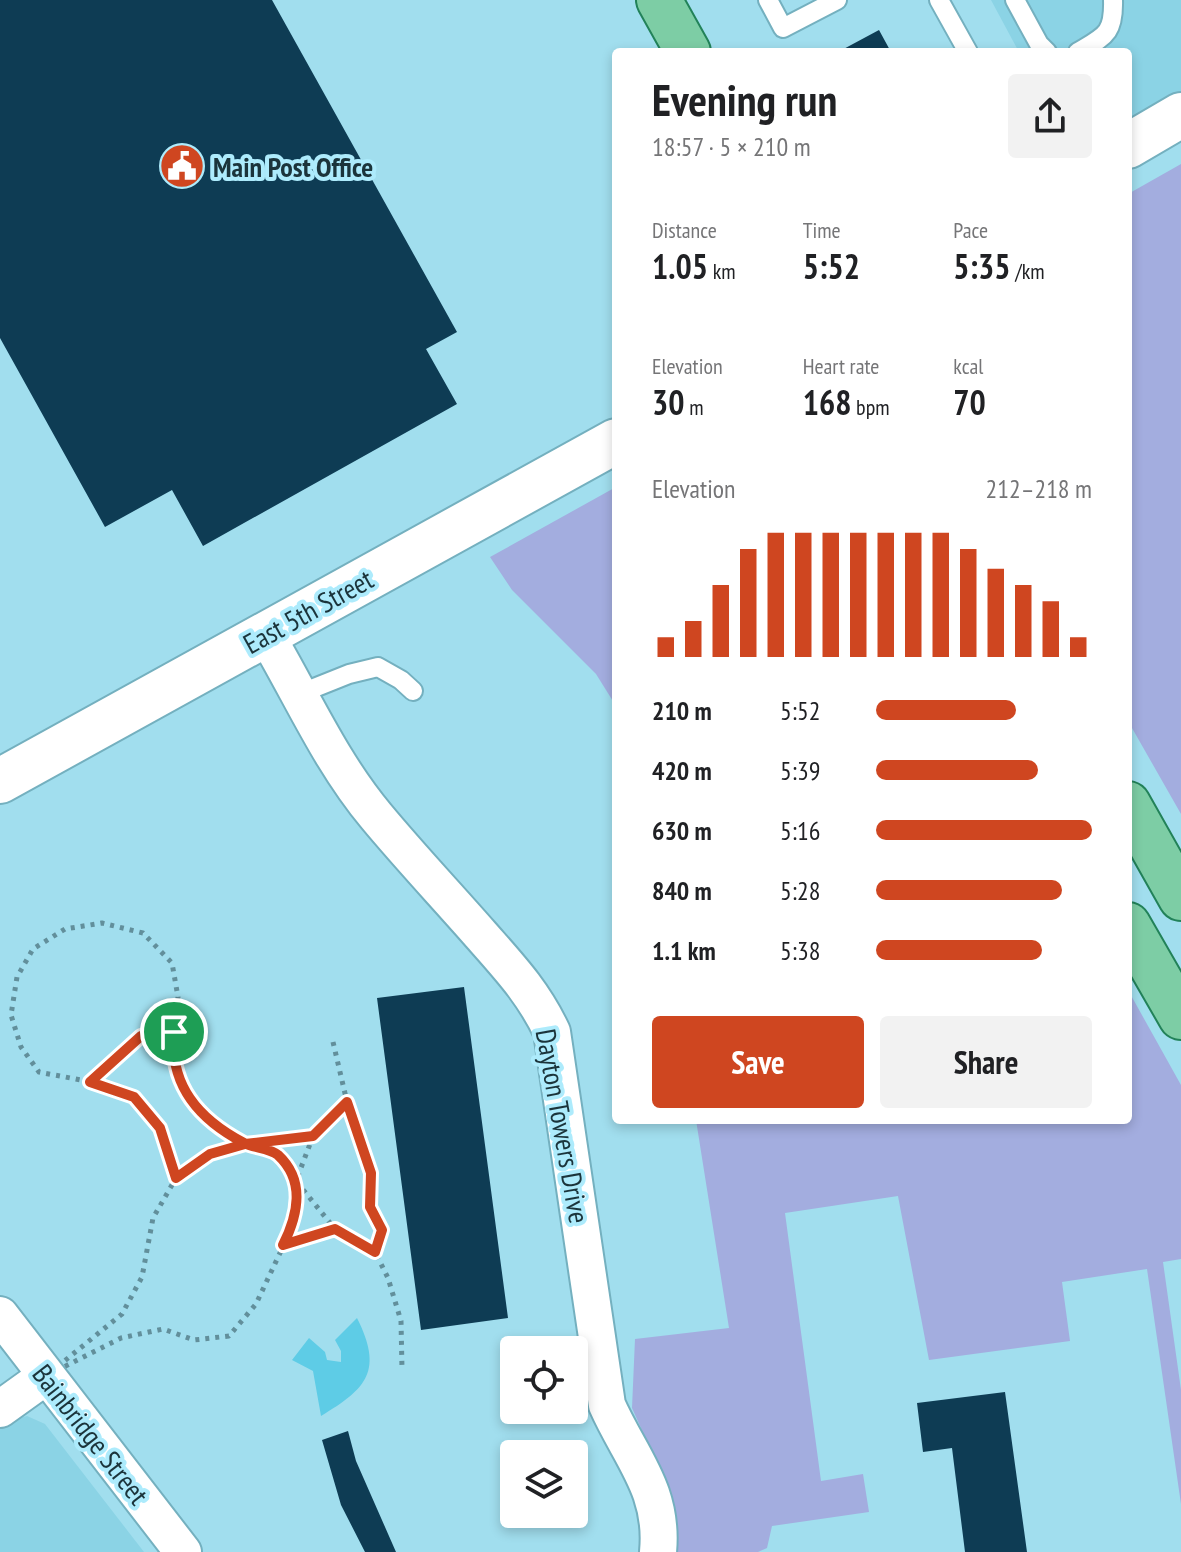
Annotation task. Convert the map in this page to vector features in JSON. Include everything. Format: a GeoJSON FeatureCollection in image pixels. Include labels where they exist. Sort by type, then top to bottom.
{"type":"FeatureCollection","features":[{"type":"Feature","properties":{"kind":"main road"},"geometry":{"type":"LineString","coordinates":[[659,0],[686,48]]}},
{"type":"Feature","properties":{"kind":"main road"},"geometry":{"type":"LineString","coordinates":[[1132,144],[1181,115]]}},
{"type":"Feature","properties":{"kind":"main road","name":"East 5th Street"},"geometry":{"type":"LineString","coordinates":[[0,781],[612,443]]}},
{"type":"Feature","properties":{"kind":"main road"},"geometry":{"type":"LineString","coordinates":[[1132,811],[1181,898]]}},
{"type":"Feature","properties":{"kind":"main road"},"geometry":{"type":"LineString","coordinates":[[1132,932],[1181,1017]]}},
{"type":"Feature","properties":{"kind":"street","name":"Dayton Towers Drive"},"geometry":{"type":"LineString","coordinates":[[266,635],[312,721],[366,803],[531,991],[552,1032],[607,1405],[620,1435],[645,1473],[655,1505],[658,1552]]}},
{"type":"Feature","properties":{"kind":"street","name":"Bainbridge Street"},"geometry":{"type":"LineString","coordinates":[[0,1315],[183,1552]]}},
{"type":"Feature","properties":{"kind":"street"},"geometry":{"type":"LineString","coordinates":[[0,1409],[46,1376]]}},
{"type":"Feature","properties":{"kind":"lane"},"geometry":{"type":"LineString","coordinates":[[768,0],[783,28],[837,0]]}},
{"type":"Feature","properties":{"kind":"lane"},"geometry":{"type":"LineString","coordinates":[[939,0],[966,48]]}},
{"type":"Feature","properties":{"kind":"lane"},"geometry":{"type":"LineString","coordinates":[[1015,0],[1043,48]]}},
{"type":"Feature","properties":{"kind":"lane"},"geometry":{"type":"LineString","coordinates":[[1085,48],[1101,38],[1114,22],[1113,0]]}},
{"type":"Feature","properties":{"kind":"lane"},"geometry":{"type":"LineString","coordinates":[[299,694],[349,674],[378,667],[413,691]]}},
{"type":"Feature","properties":{"kind":"path"},"geometry":{"type":"LineString","coordinates":[[176,1178],[160,1128],[134,1097],[90,1082],[39,1072],[21,1047],[11,1015],[17,977],[33,949],[65,929],[102,923],[143,933],[172,963],[178,997],[172,1051],[181,1088],[206,1118],[245,1144],[277,1154],[335,1229],[375,1252],[388,1278],[401,1321],[402,1369]]}},
{"type":"Feature","properties":{"kind":"path"},"geometry":{"type":"LineString","coordinates":[[90,1082],[141,1036],[174,1032]]}},
{"type":"Feature","properties":{"kind":"path"},"geometry":{"type":"LineString","coordinates":[[333,1042],[347,1102],[371,1173],[370,1207],[382,1230],[375,1252]]}},
{"type":"Feature","properties":{"kind":"path"},"geometry":{"type":"LineString","coordinates":[[46,1376],[121,1338],[163,1329],[194,1340],[229,1336],[256,1304],[295,1221],[296,1181],[313,1136],[347,1102]]}},
{"type":"Feature","properties":{"kind":"path"},"geometry":{"type":"LineString","coordinates":[[46,1376],[122,1314],[142,1277],[153,1218],[176,1178],[210,1154],[245,1144],[313,1136]]}},
{"type":"Feature","properties":{"kind":"path"},"geometry":{"type":"LineString","coordinates":[[283,1245],[335,1229]]}},
{"type":"Feature","properties":{"kind":"shaded area"},"geometry":{"type":"Polygon","coordinates":[[[991,0],[1181,0],[1181,115],[1132,144],[1132,48],[1017,48],[991,0]]]}},
{"type":"Feature","properties":{"kind":"shaded area"},"geometry":{"type":"Polygon","coordinates":[[[1181,164],[1181,814],[1132,728],[1132,192],[1181,164]]]}},
{"type":"Feature","properties":{"kind":"shaded area"},"geometry":{"type":"Polygon","coordinates":[[[612,489],[612,700],[596,674],[512,590],[490,557],[612,489]]]}},
{"type":"Feature","properties":{"kind":"shaded area"},"geometry":{"type":"Polygon","coordinates":[[[1132,997],[1181,1085],[1181,1259],[1163,1262],[1181,1390],[1181,1504],[1147,1269],[1062,1282],[1070,1341],[929,1360],[898,1196],[785,1213],[821,1481],[863,1474],[869,1512],[772,1526],[767,1548],[758,1552],[676,1552],[667,1486],[632,1408],[635,1339],[729,1328],[697,1124],[1132,1124],[1132,997]]]}},
{"type":"Feature","properties":{"kind":"shaded area"},"geometry":{"type":"Polygon","coordinates":[[[357,1318],[369,1351],[366,1376],[350,1396],[321,1416],[313,1371],[292,1360],[309,1338],[325,1352],[327,1360],[341,1362],[341,1351],[335,1340],[357,1318]]]}},
{"type":"Feature","properties":{"kind":"shaded area"},"geometry":{"type":"Polygon","coordinates":[[[27,1416],[45,1424],[144,1552],[0,1552],[0,1427],[27,1416]]]}},
{"type":"Feature","properties":{"kind":"building","name":"Main Post Office"},"geometry":{"type":"Polygon","coordinates":[[[0,0],[272,0],[457,332],[426,349],[457,404],[203,546],[172,490],[105,527],[0,338],[0,0]]]}},
{"type":"Feature","properties":{"kind":"building"},"geometry":{"type":"Polygon","coordinates":[[[879,30],[889,48],[845,48],[879,30]]]}},
{"type":"Feature","properties":{"kind":"building"},"geometry":{"type":"Polygon","coordinates":[[[464,987],[508,1318],[421,1330],[377,998],[464,987]]]}},
{"type":"Feature","properties":{"kind":"building"},"geometry":{"type":"Polygon","coordinates":[[[1005,1392],[1027,1552],[965,1552],[952,1448],[923,1452],[917,1403],[1005,1392]]]}},
{"type":"Feature","properties":{"kind":"building"},"geometry":{"type":"Polygon","coordinates":[[[348,1431],[356,1461],[396,1552],[365,1552],[341,1505],[322,1440],[348,1431]]]}},
{"type":"Feature","properties":{"kind":"place","name":"Main Post Office"},"geometry":{"type":"Point","coordinates":[182,166]}},
{"type":"Feature","properties":{"kind":"route"},"geometry":{"type":"LineString","coordinates":[[174,1032],[141,1036],[90,1082],[134,1097],[160,1128],[176,1178],[210,1154],[245,1144],[313,1136],[347,1102],[371,1173],[370,1207],[382,1230],[375,1252],[335,1229],[283,1245],[295,1221],[296,1181],[277,1154],[245,1144],[206,1118],[181,1088],[172,1051],[174,1032]]}}]}
